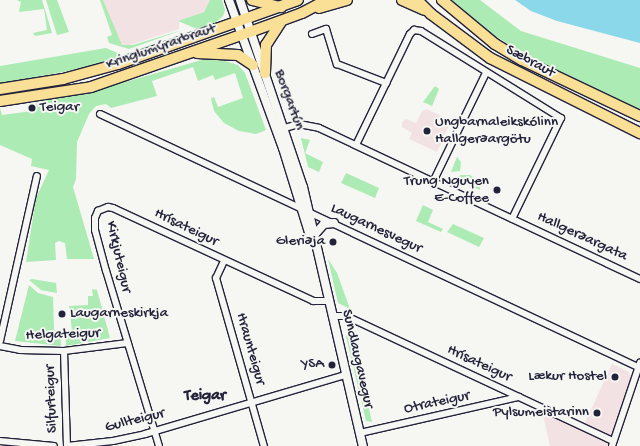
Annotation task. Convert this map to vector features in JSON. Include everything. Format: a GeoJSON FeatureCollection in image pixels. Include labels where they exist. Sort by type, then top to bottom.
{"type":"FeatureCollection","features":[{"type":"Feature","properties":{"kind":"main road"},"geometry":{"type":"LineString","coordinates":[[252,0],[283,7]]}},
{"type":"Feature","properties":{"kind":"main road","name":"Kringlumýrarbraut"},"geometry":{"type":"LineString","coordinates":[[0,101],[72,91],[123,76],[187,53],[298,0]]}},
{"type":"Feature","properties":{"kind":"main road","name":"Kringlumýrarbraut"},"geometry":{"type":"LineString","coordinates":[[0,89],[86,73],[243,27],[284,19],[302,13],[326,0]]}},
{"type":"Feature","properties":{"kind":"main road"},"geometry":{"type":"LineString","coordinates":[[302,13],[347,0]]}},
{"type":"Feature","properties":{"kind":"main road"},"geometry":{"type":"LineString","coordinates":[[402,0],[431,14]]}},
{"type":"Feature","properties":{"kind":"main road","name":"Sæbraut"},"geometry":{"type":"LineString","coordinates":[[418,0],[431,14],[490,58],[640,132]]}},
{"type":"Feature","properties":{"kind":"main road","name":"Sæbraut"},"geometry":{"type":"LineString","coordinates":[[442,0],[495,44],[522,60],[640,116]]}},
{"type":"Feature","properties":{"kind":"main road"},"geometry":{"type":"LineString","coordinates":[[265,72],[266,44],[272,32],[284,19]]}},
{"type":"Feature","properties":{"kind":"main road"},"geometry":{"type":"LineString","coordinates":[[123,76],[142,62],[243,27]]}},
{"type":"Feature","properties":{"kind":"main road"},"geometry":{"type":"LineString","coordinates":[[187,53],[238,55],[253,65]]}},
{"type":"Feature","properties":{"kind":"street","name":"Borgartún"},"geometry":{"type":"LineString","coordinates":[[229,0],[265,72],[284,128],[305,209]]}},
{"type":"Feature","properties":{"kind":"street","name":"Borgartún"},"geometry":{"type":"LineString","coordinates":[[240,0],[243,27],[253,65],[305,209]]}},
{"type":"Feature","properties":{"kind":"street"},"geometry":{"type":"LineString","coordinates":[[312,34],[326,29],[338,64],[386,83]]}},
{"type":"Feature","properties":{"kind":"street","name":"Hallgerðargata"},"geometry":{"type":"LineString","coordinates":[[356,146],[410,34],[416,30],[561,118],[512,219]]}},
{"type":"Feature","properties":{"kind":"street"},"geometry":{"type":"LineString","coordinates":[[433,182],[486,73]]}},
{"type":"Feature","properties":{"kind":"street","name":"Laugarnesvegur"},"geometry":{"type":"LineString","coordinates":[[100,114],[639,366]]}},
{"type":"Feature","properties":{"kind":"street","name":"Hallgerðargata"},"geometry":{"type":"LineString","coordinates":[[276,131],[299,124],[308,124],[640,279]]}},
{"type":"Feature","properties":{"kind":"street"},"geometry":{"type":"LineString","coordinates":[[0,341],[37,176]]}},
{"type":"Feature","properties":{"kind":"street","name":"Hrísateigur"},"geometry":{"type":"LineString","coordinates":[[98,211],[108,207],[113,208],[224,261],[313,301],[329,301]]}},
{"type":"Feature","properties":{"kind":"street","name":"Sundlaugavegur"},"geometry":{"type":"LineString","coordinates":[[305,209],[315,234],[363,446]]}},
{"type":"Feature","properties":{"kind":"street","name":"Sundlaugavegur"},"geometry":{"type":"LineString","coordinates":[[305,209],[324,278]]}},
{"type":"Feature","properties":{"kind":"street","name":"Kirkjuteigur"},"geometry":{"type":"LineString","coordinates":[[98,211],[95,218],[95,230],[127,343],[159,446]]}},
{"type":"Feature","properties":{"kind":"street"},"geometry":{"type":"LineString","coordinates":[[315,234],[322,226],[334,223]]}},
{"type":"Feature","properties":{"kind":"street","name":"Hraunteigur"},"geometry":{"type":"LineString","coordinates":[[224,261],[216,278],[264,446]]}},
{"type":"Feature","properties":{"kind":"street","name":"Hrísateigur"},"geometry":{"type":"LineString","coordinates":[[333,316],[346,316],[518,396],[612,443]]}},
{"type":"Feature","properties":{"kind":"street","name":"Helgateigur"},"geometry":{"type":"LineString","coordinates":[[0,346],[20,350],[64,351],[127,343]]}},
{"type":"Feature","properties":{"kind":"street","name":"Silfurteigur"},"geometry":{"type":"LineString","coordinates":[[64,351],[67,446]]}},
{"type":"Feature","properties":{"kind":"street"},"geometry":{"type":"LineString","coordinates":[[612,443],[639,366]]}},
{"type":"Feature","properties":{"kind":"street","name":"Gullteigur"},"geometry":{"type":"LineString","coordinates":[[67,446],[113,441],[155,431],[346,375]]}},
{"type":"Feature","properties":{"kind":"street","name":"Otrateigur"},"geometry":{"type":"LineString","coordinates":[[360,433],[518,396]]}},
{"type":"Feature","properties":{"kind":"street"},"geometry":{"type":"LineString","coordinates":[[0,442],[54,446]]}},
{"type":"Feature","properties":{"kind":"shaded area"},"geometry":{"type":"Polygon","coordinates":[[[103,0],[210,0],[204,12],[179,21],[179,29],[127,46],[119,43],[103,0]]]}},
{"type":"Feature","properties":{"kind":"shaded area","name":"Ungbarnaleikskólinn Hallgerðargötu"},"geometry":{"type":"Polygon","coordinates":[[[427,109],[451,121],[437,152],[409,139],[412,133],[402,127],[402,122],[406,119],[416,123],[422,111],[427,109]]]}},
{"type":"Feature","properties":{"kind":"shaded area"},"geometry":{"type":"Polygon","coordinates":[[[612,364],[629,372],[632,380],[610,446],[550,446],[542,411],[582,429],[612,364]]]}},
{"type":"Feature","properties":{"kind":"green space"},"geometry":{"type":"Polygon","coordinates":[[[17,0],[42,0],[52,33],[35,36],[33,33],[47,30],[44,9],[19,12],[21,2],[17,0]]]}},
{"type":"Feature","properties":{"kind":"green space"},"geometry":{"type":"Polygon","coordinates":[[[46,0],[57,0],[69,32],[57,35],[46,0]]]}},
{"type":"Feature","properties":{"kind":"green space"},"geometry":{"type":"Polygon","coordinates":[[[100,0],[103,0],[122,45],[133,45],[182,30],[129,49],[109,43],[107,37],[112,35],[100,0]]]}},
{"type":"Feature","properties":{"kind":"green space"},"geometry":{"type":"Polygon","coordinates":[[[210,0],[222,0],[225,10],[223,16],[214,24],[197,29],[178,21],[204,12],[210,0]]]}},
{"type":"Feature","properties":{"kind":"green space"},"geometry":{"type":"Polygon","coordinates":[[[452,0],[480,0],[521,31],[640,68],[640,112],[528,57],[491,33],[452,0]]]}},
{"type":"Feature","properties":{"kind":"green space"},"geometry":{"type":"Polygon","coordinates":[[[186,33],[188,36],[104,64],[0,84],[0,66],[106,48],[122,55],[186,33]]]}},
{"type":"Feature","properties":{"kind":"green space"},"geometry":{"type":"Polygon","coordinates":[[[212,57],[238,65],[245,73],[266,130],[256,134],[239,131],[224,123],[214,111],[211,98],[214,97],[218,107],[243,98],[235,73],[215,80],[213,75],[198,81],[193,67],[152,81],[157,96],[111,108],[106,104],[96,106],[89,114],[77,142],[76,179],[73,187],[94,259],[67,259],[65,243],[59,241],[55,243],[56,260],[26,262],[36,198],[49,170],[31,166],[32,159],[0,145],[0,108],[2,115],[33,111],[33,105],[44,100],[84,94],[212,57]]]}},
{"type":"Feature","properties":{"kind":"green space"},"geometry":{"type":"Polygon","coordinates":[[[435,86],[439,89],[432,106],[423,102],[435,86]]]}},
{"type":"Feature","properties":{"kind":"green space"},"geometry":{"type":"Polygon","coordinates":[[[301,138],[310,140],[305,153],[323,162],[319,172],[308,167],[301,138]]]}},
{"type":"Feature","properties":{"kind":"green space"},"geometry":{"type":"Polygon","coordinates":[[[457,157],[461,162],[460,171],[451,172],[457,157]]]}},
{"type":"Feature","properties":{"kind":"green space"},"geometry":{"type":"Polygon","coordinates":[[[346,173],[379,188],[375,198],[341,183],[346,173]]]}},
{"type":"Feature","properties":{"kind":"green space"},"geometry":{"type":"Polygon","coordinates":[[[461,175],[470,175],[479,181],[480,190],[452,179],[461,175]]]}},
{"type":"Feature","properties":{"kind":"green space"},"geometry":{"type":"Polygon","coordinates":[[[423,205],[433,210],[428,222],[443,229],[441,232],[416,221],[423,205]]]}},
{"type":"Feature","properties":{"kind":"green space"},"geometry":{"type":"Polygon","coordinates":[[[453,224],[484,238],[479,247],[447,232],[453,224]]]}},
{"type":"Feature","properties":{"kind":"green space"},"geometry":{"type":"Polygon","coordinates":[[[328,259],[337,273],[350,309],[338,303],[328,259]]]}},
{"type":"Feature","properties":{"kind":"green space"},"geometry":{"type":"Polygon","coordinates":[[[32,279],[56,283],[57,293],[41,290],[29,280],[32,279]]]}},
{"type":"Feature","properties":{"kind":"green space"},"geometry":{"type":"Polygon","coordinates":[[[29,285],[38,293],[53,297],[54,330],[60,330],[61,346],[15,341],[29,285]]]}},
{"type":"Feature","properties":{"kind":"green space"},"geometry":{"type":"Polygon","coordinates":[[[92,289],[97,290],[110,338],[66,346],[65,332],[72,331],[69,306],[88,305],[88,296],[93,296],[92,289]]]}},
{"type":"Feature","properties":{"kind":"green space"},"geometry":{"type":"Polygon","coordinates":[[[350,330],[356,331],[355,343],[372,422],[366,421],[346,336],[350,330]]]}},
{"type":"Feature","properties":{"kind":"water"},"geometry":{"type":"Polygon","coordinates":[[[515,0],[640,0],[640,43],[557,21],[531,11],[515,0]]]}},
{"type":"Feature","properties":{"kind":"place","name":"Teigar"},"geometry":{"type":"Point","coordinates":[32,108]}},
{"type":"Feature","properties":{"kind":"place","name":"Ungbarnaleikskólinn Hallgerðargötu"},"geometry":{"type":"Point","coordinates":[427,131]}},
{"type":"Feature","properties":{"kind":"place","name":"Trung Nguyen E-Coffee"},"geometry":{"type":"Point","coordinates":[497,190]}},
{"type":"Feature","properties":{"kind":"place","name":"Gleriðja"},"geometry":{"type":"Point","coordinates":[333,242]}},
{"type":"Feature","properties":{"kind":"place","name":"Laugarneskirkja"},"geometry":{"type":"Point","coordinates":[62,314]}},
{"type":"Feature","properties":{"kind":"place","name":"YSA"},"geometry":{"type":"Point","coordinates":[332,365]}},
{"type":"Feature","properties":{"kind":"place","name":"Lækur Hostel"},"geometry":{"type":"Point","coordinates":[615,377]}},
{"type":"Feature","properties":{"kind":"place","name":"Pylsumeistarinn"},"geometry":{"type":"Point","coordinates":[597,413]}},
{"type":"Feature","properties":{"kind":"district","name":"Teigar"},"geometry":{"type":"Point","coordinates":[205,397]}}]}
